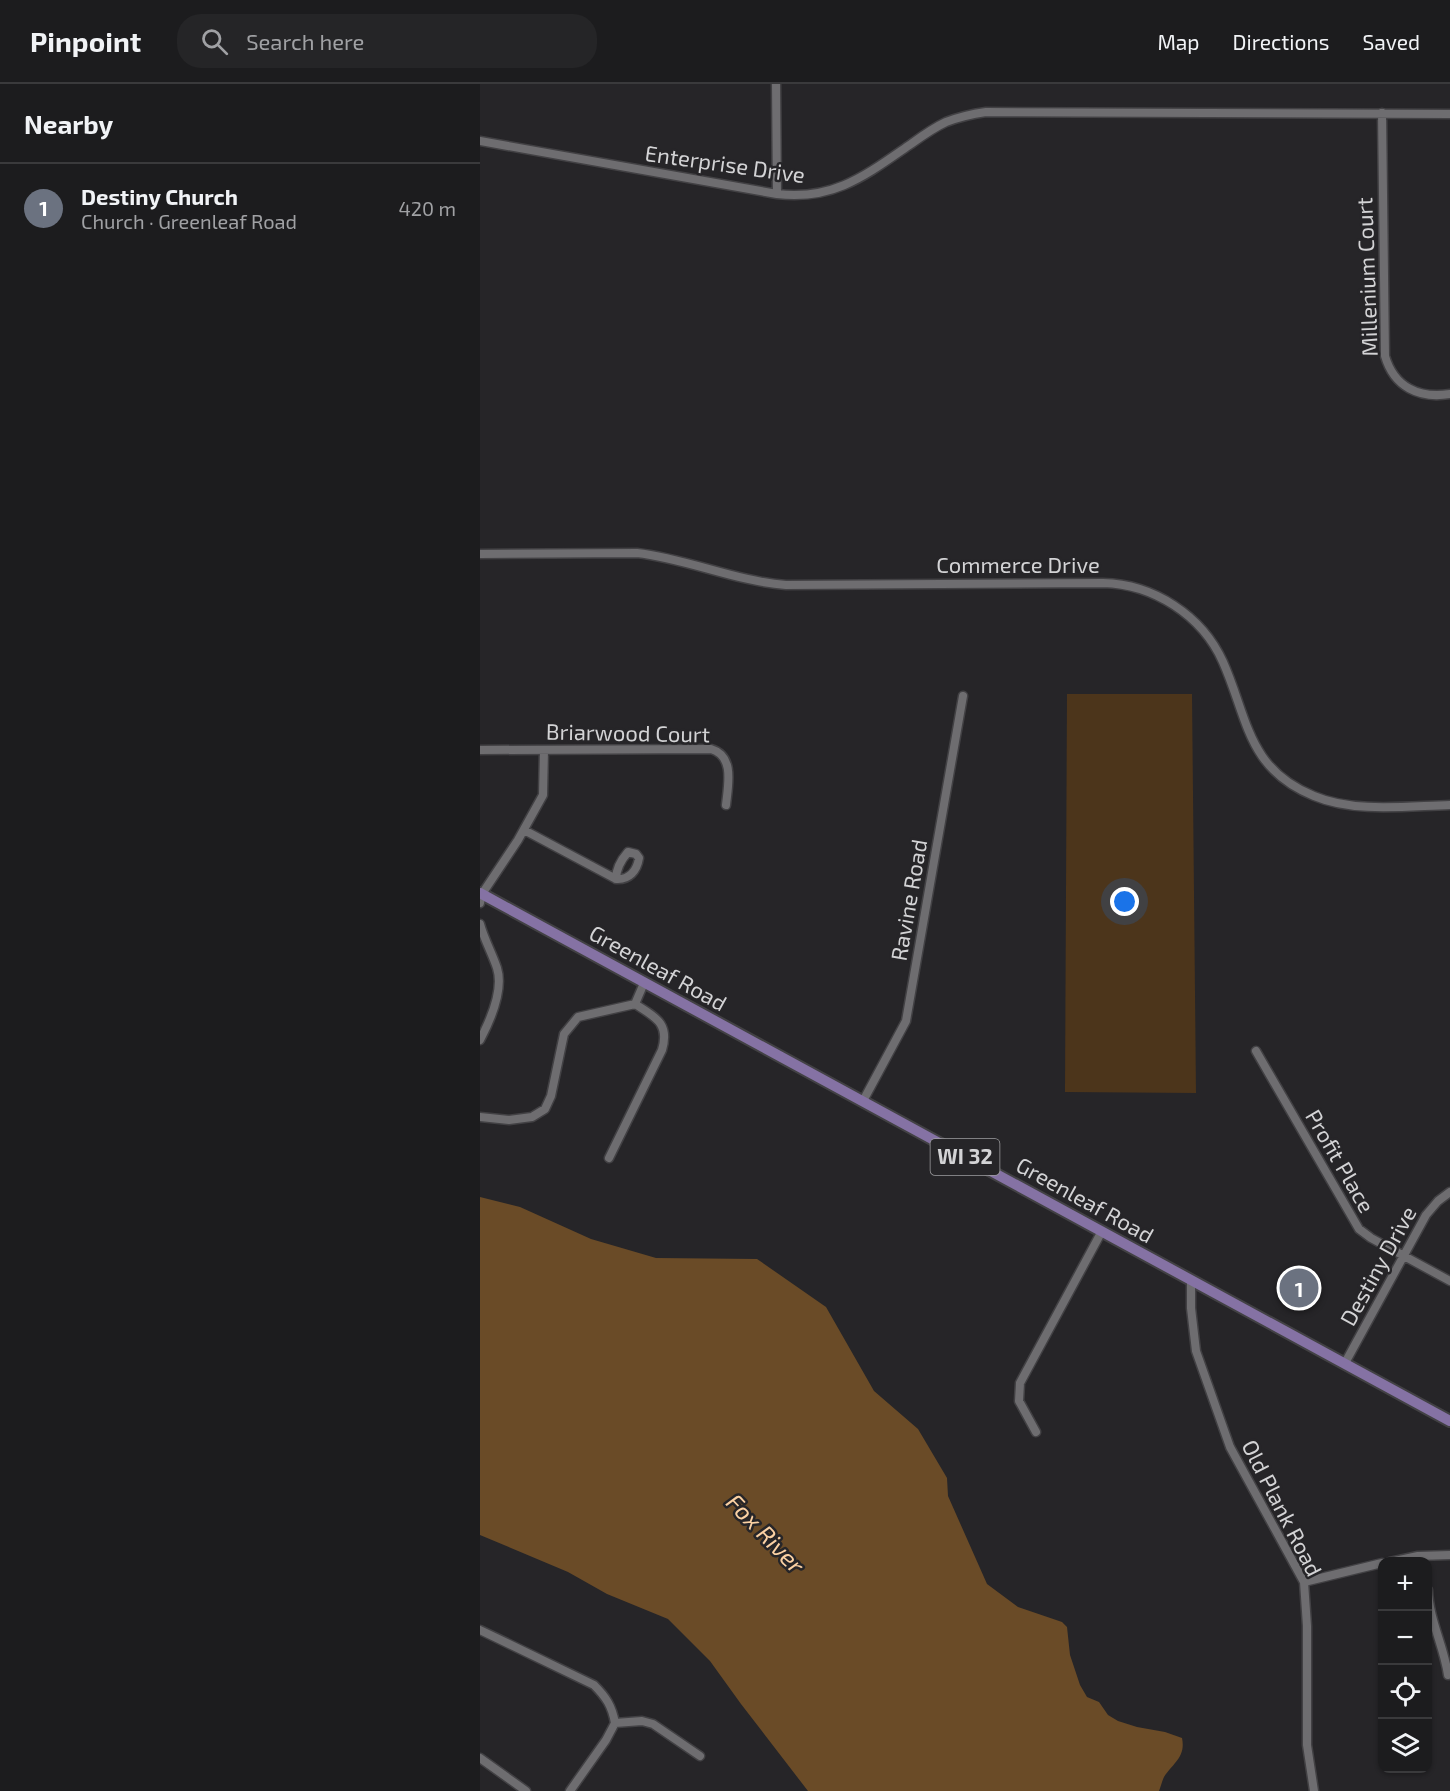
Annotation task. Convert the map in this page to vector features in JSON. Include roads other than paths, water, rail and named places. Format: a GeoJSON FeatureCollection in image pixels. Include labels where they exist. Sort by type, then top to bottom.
{"type":"FeatureCollection","features":[{"type":"Feature","properties":{"kind":"main road","name":"Greenleaf Road"},"geometry":{"type":"LineString","coordinates":[[481,897],[863,1101],[1191,1282],[1238,1304],[1450,1421]]}},
{"type":"Feature","properties":{"kind":"street"},"geometry":{"type":"LineString","coordinates":[[777,84],[777,194]]}},
{"type":"Feature","properties":{"kind":"street","name":"Enterprise Drive"},"geometry":{"type":"LineString","coordinates":[[480,141],[777,194],[811,195],[847,185],[862,177],[932,129],[972,114],[986,112],[1450,114]]}},
{"type":"Feature","properties":{"kind":"street","name":"Millenium Court"},"geometry":{"type":"LineString","coordinates":[[1382,113],[1385,356],[1396,378],[1409,389],[1425,395],[1450,394]]}},
{"type":"Feature","properties":{"kind":"street","name":"Commerce Drive"},"geometry":{"type":"LineString","coordinates":[[480,554],[637,553],[752,581],[786,585],[1103,583],[1132,587],[1169,602],[1190,618],[1204,633],[1222,659],[1252,742],[1268,764],[1288,782],[1313,796],[1340,804],[1450,805]]}},
{"type":"Feature","properties":{"kind":"street","name":"Ravine Road"},"geometry":{"type":"LineString","coordinates":[[863,1101],[906,1021],[963,696]]}},
{"type":"Feature","properties":{"kind":"street","name":"Briarwood Court"},"geometry":{"type":"LineString","coordinates":[[480,750],[714,749],[723,755],[727,765],[726,805]]}},
{"type":"Feature","properties":{"kind":"street"},"geometry":{"type":"LineString","coordinates":[[481,897],[524,830],[543,795],[544,750]]}},
{"type":"Feature","properties":{"kind":"street"},"geometry":{"type":"LineString","coordinates":[[524,830],[616,879]]}},
{"type":"Feature","properties":{"kind":"street"},"geometry":{"type":"LineString","coordinates":[[480,924],[498,970],[498,988],[489,1024],[480,1040]]}},
{"type":"Feature","properties":{"kind":"street"},"geometry":{"type":"LineString","coordinates":[[635,1004],[644,983]]}},
{"type":"Feature","properties":{"kind":"street"},"geometry":{"type":"LineString","coordinates":[[480,1117],[509,1120],[532,1117],[545,1109],[551,1096],[564,1034],[571,1025],[578,1017],[635,1004],[655,1017],[664,1029],[666,1039],[609,1158]]}},
{"type":"Feature","properties":{"kind":"street","name":"Profit Place"},"geometry":{"type":"LineString","coordinates":[[1256,1051],[1357,1226],[1365,1235],[1450,1281]]}},
{"type":"Feature","properties":{"kind":"street","name":"Destiny Drive"},"geometry":{"type":"LineString","coordinates":[[1345,1364],[1426,1215],[1438,1201],[1450,1192]]}},
{"type":"Feature","properties":{"kind":"street"},"geometry":{"type":"LineString","coordinates":[[1036,1432],[1019,1401],[1020,1383],[1102,1231]]}},
{"type":"Feature","properties":{"kind":"street","name":"Old Plank Road"},"geometry":{"type":"LineString","coordinates":[[1191,1282],[1191,1308],[1196,1352],[1230,1447],[1304,1582],[1307,1626],[1307,1745],[1314,1791]]}},
{"type":"Feature","properties":{"kind":"street"},"geometry":{"type":"LineString","coordinates":[[1432,1558],[1450,1555]]}},
{"type":"Feature","properties":{"kind":"street"},"geometry":{"type":"LineString","coordinates":[[1304,1582],[1378,1564]]}},
{"type":"Feature","properties":{"kind":"street"},"geometry":{"type":"LineString","coordinates":[[1430,1611],[1448,1675]]}},
{"type":"Feature","properties":{"kind":"street"},"geometry":{"type":"LineString","coordinates":[[480,1630],[594,1685],[606,1696],[613,1709],[615,1723],[606,1740],[570,1791]]}},
{"type":"Feature","properties":{"kind":"street"},"geometry":{"type":"LineString","coordinates":[[615,1723],[642,1721],[653,1724],[700,1756]]}},
{"type":"Feature","properties":{"kind":"street"},"geometry":{"type":"LineString","coordinates":[[480,1758],[526,1791]]}},
{"type":"Feature","properties":{"kind":"water","name":"Fox River"},"geometry":{"type":"Polygon","coordinates":[[[480,1197],[520,1207],[591,1239],[656,1258],[757,1259],[826,1307],[874,1391],[918,1429],[947,1478],[948,1496],[987,1584],[1018,1607],[1062,1622],[1067,1627],[1070,1655],[1080,1685],[1087,1697],[1099,1702],[1108,1715],[1137,1727],[1182,1738],[1183,1745],[1180,1755],[1164,1777],[1159,1791],[808,1791],[710,1661],[668,1619],[607,1594],[568,1572],[480,1535],[480,1197]]]}},
{"type":"Feature","properties":{"kind":"place","name":"Destiny Church"},"geometry":{"type":"Point","coordinates":[1299,1288]}}]}
